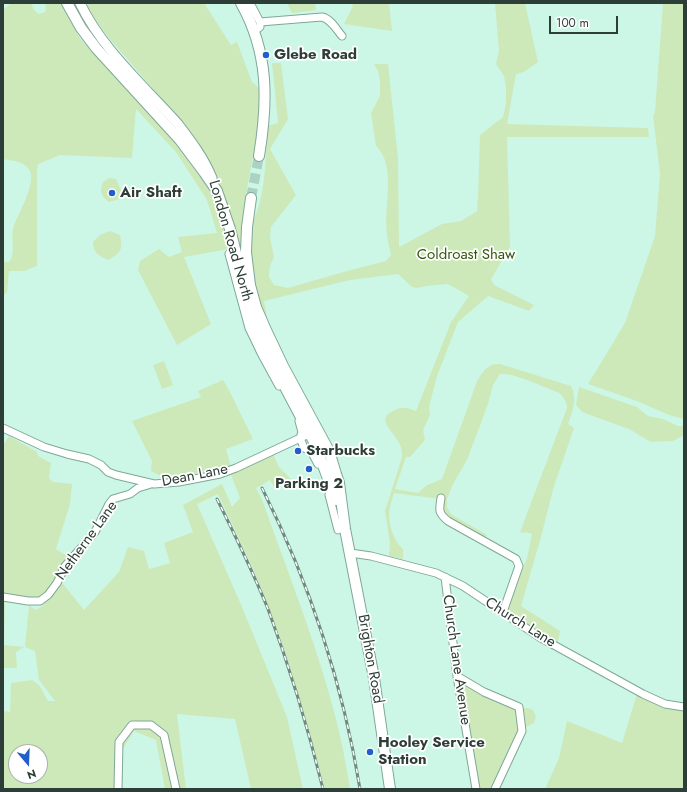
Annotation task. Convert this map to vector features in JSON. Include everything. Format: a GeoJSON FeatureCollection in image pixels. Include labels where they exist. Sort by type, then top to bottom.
{"type":"FeatureCollection","features":[{"type":"Feature","properties":{"kind":"highway"},"geometry":{"type":"LineString","coordinates":[[67,3],[78,24],[96,48],[180,140],[217,191]]}},
{"type":"Feature","properties":{"kind":"highway"},"geometry":{"type":"LineString","coordinates":[[241,3],[254,31],[261,53],[266,90],[259,156]]}},
{"type":"Feature","properties":{"kind":"highway","name":"London Road North"},"geometry":{"type":"LineString","coordinates":[[217,191],[230,229],[253,321],[266,351],[301,420],[314,432]]}},
{"type":"Feature","properties":{"kind":"highway","name":"London Road North"},"geometry":{"type":"LineString","coordinates":[[251,198],[247,227],[246,252],[252,296],[260,317],[314,432]]}},
{"type":"Feature","properties":{"kind":"highway","name":"Brighton Road"},"geometry":{"type":"LineString","coordinates":[[314,432],[324,472],[350,554],[374,678],[390,789]]}},
{"type":"Feature","properties":{"kind":"highway","name":"Brighton Road"},"geometry":{"type":"LineString","coordinates":[[314,432],[329,451],[339,483],[342,529]]}},
{"type":"Feature","properties":{"kind":"main road","name":"London Road North"},"geometry":{"type":"LineString","coordinates":[[80,3],[90,22],[104,42],[189,139],[210,172],[217,191]]}},
{"type":"Feature","properties":{"kind":"street"},"geometry":{"type":"LineString","coordinates":[[250,3],[260,22],[260,27],[254,31]]}},
{"type":"Feature","properties":{"kind":"street"},"geometry":{"type":"LineString","coordinates":[[260,22],[322,17],[326,18],[333,24],[342,36]]}},
{"type":"Feature","properties":{"kind":"street","name":"London Road North"},"geometry":{"type":"LineString","coordinates":[[229,254],[249,328],[261,353],[301,420]]}},
{"type":"Feature","properties":{"kind":"street"},"geometry":{"type":"LineString","coordinates":[[300,438],[302,432],[301,420]]}},
{"type":"Feature","properties":{"kind":"street","name":"Dean Lane"},"geometry":{"type":"LineString","coordinates":[[3,428],[44,447],[89,459],[101,465],[108,472],[151,484],[172,483],[220,474],[314,432]]}},
{"type":"Feature","properties":{"kind":"street","name":"Brighton Road"},"geometry":{"type":"LineString","coordinates":[[300,438],[304,448],[311,451],[324,472]]}},
{"type":"Feature","properties":{"kind":"street","name":"Netherne Lane"},"geometry":{"type":"LineString","coordinates":[[3,597],[28,601],[40,601],[48,594],[56,583],[65,566],[95,532],[113,499],[130,494],[138,488],[151,484]]}},
{"type":"Feature","properties":{"kind":"street"},"geometry":{"type":"LineString","coordinates":[[441,498],[439,509],[442,515],[448,520],[516,559],[519,566],[503,612]]}},
{"type":"Feature","properties":{"kind":"street","name":"Church Lane"},"geometry":{"type":"LineString","coordinates":[[350,554],[371,556],[419,568],[445,577],[463,586],[542,638],[643,694],[665,704],[684,707]]}},
{"type":"Feature","properties":{"kind":"street","name":"Church Lane Avenue"},"geometry":{"type":"LineString","coordinates":[[445,577],[457,676],[476,789]]}},
{"type":"Feature","properties":{"kind":"street"},"geometry":{"type":"LineString","coordinates":[[457,676],[484,692],[519,707],[522,731],[495,789]]}},
{"type":"Feature","properties":{"kind":"street"},"geometry":{"type":"LineString","coordinates":[[118,789],[119,742],[132,725],[151,725],[164,735],[176,789]]}},
{"type":"Feature","properties":{"kind":"green space"},"geometry":{"type":"Polygon","coordinates":[[[11,3],[31,3],[34,10],[39,14],[45,12],[45,3],[61,3],[80,38],[166,131],[194,165],[215,201],[226,233],[229,249],[184,257],[211,324],[177,345],[138,270],[140,261],[159,249],[169,257],[182,252],[178,237],[217,233],[207,200],[176,152],[136,109],[132,158],[60,155],[38,164],[37,266],[24,271],[9,271],[7,292],[4,295],[3,304],[3,262],[9,262],[11,259],[13,251],[13,229],[28,192],[31,177],[30,171],[22,163],[3,159],[3,10],[11,3]]]}},
{"type":"Feature","properties":{"kind":"green space"},"geometry":{"type":"Polygon","coordinates":[[[86,3],[204,3],[231,45],[237,42],[252,82],[260,89],[263,101],[245,200],[242,231],[245,278],[226,204],[213,169],[190,134],[173,112],[109,38],[91,14],[86,3]]]}},
{"type":"Feature","properties":{"kind":"green space"},"geometry":{"type":"Polygon","coordinates":[[[287,3],[315,3],[316,10],[292,13],[287,3]]]}},
{"type":"Feature","properties":{"kind":"green space"},"geometry":{"type":"Polygon","coordinates":[[[353,3],[389,3],[392,31],[344,24],[353,3]]]}},
{"type":"Feature","properties":{"kind":"green space","name":"Coldroast Shaw"},"geometry":{"type":"Polygon","coordinates":[[[495,3],[525,3],[538,62],[524,72],[516,74],[507,124],[648,128],[649,137],[507,137],[510,247],[491,279],[494,285],[534,305],[529,311],[488,296],[458,322],[437,376],[429,407],[430,415],[423,430],[425,440],[410,457],[406,457],[395,489],[418,493],[427,485],[442,479],[477,381],[489,366],[500,364],[571,386],[574,401],[573,410],[568,424],[574,428],[554,486],[521,606],[560,631],[558,642],[506,614],[527,558],[532,534],[520,532],[567,408],[566,402],[562,396],[559,393],[529,381],[512,375],[500,374],[493,385],[488,404],[467,460],[453,484],[447,499],[447,507],[451,514],[487,535],[485,539],[450,519],[443,512],[441,499],[394,493],[389,512],[390,522],[394,537],[403,549],[403,559],[389,556],[390,543],[385,511],[402,457],[402,450],[387,426],[386,417],[400,408],[408,408],[416,411],[451,322],[469,296],[448,284],[418,288],[412,287],[398,274],[350,280],[264,301],[267,317],[262,311],[258,301],[253,277],[251,228],[258,208],[263,185],[267,126],[278,123],[272,63],[281,63],[288,119],[270,149],[296,195],[271,227],[270,238],[274,257],[270,266],[269,277],[274,285],[288,288],[386,261],[391,255],[387,239],[386,224],[388,175],[382,154],[376,146],[371,113],[380,96],[380,81],[378,71],[374,64],[388,64],[398,158],[399,247],[442,224],[461,221],[477,211],[480,135],[503,117],[506,104],[504,76],[496,64],[499,51],[495,3]]]}},
{"type":"Feature","properties":{"kind":"green space"},"geometry":{"type":"Polygon","coordinates":[[[663,3],[684,3],[684,419],[669,415],[637,401],[588,384],[625,323],[655,236],[660,174],[653,116],[655,112],[663,3]]]}},
{"type":"Feature","properties":{"kind":"green space"},"geometry":{"type":"Polygon","coordinates":[[[109,178],[116,179],[121,190],[120,199],[109,202],[104,198],[101,191],[103,182],[109,178]]]}},
{"type":"Feature","properties":{"kind":"green space"},"geometry":{"type":"Polygon","coordinates":[[[110,231],[120,235],[121,248],[116,255],[108,260],[97,254],[93,246],[93,242],[100,235],[110,231]]]}},
{"type":"Feature","properties":{"kind":"green space"},"geometry":{"type":"Polygon","coordinates":[[[164,361],[173,385],[162,389],[153,365],[164,361]]]}},
{"type":"Feature","properties":{"kind":"green space"},"geometry":{"type":"Polygon","coordinates":[[[223,380],[253,439],[226,449],[231,467],[167,479],[151,471],[152,461],[132,421],[201,397],[198,391],[223,380]]]}},
{"type":"Feature","properties":{"kind":"green space"},"geometry":{"type":"Polygon","coordinates":[[[579,387],[637,407],[648,416],[663,419],[678,426],[684,426],[684,435],[673,441],[651,442],[629,429],[582,412],[576,405],[579,387]]]}},
{"type":"Feature","properties":{"kind":"green space"},"geometry":{"type":"Polygon","coordinates":[[[9,436],[37,452],[38,456],[51,463],[49,478],[53,482],[72,484],[70,504],[56,549],[73,560],[60,580],[84,610],[119,572],[128,547],[144,551],[149,569],[170,563],[164,543],[193,532],[183,505],[222,484],[232,507],[240,498],[230,472],[273,454],[279,467],[291,479],[274,487],[270,480],[256,488],[263,502],[325,679],[344,752],[350,789],[325,789],[298,693],[275,623],[255,573],[218,494],[197,504],[242,607],[287,717],[303,789],[251,789],[235,719],[177,714],[186,789],[165,789],[156,740],[134,731],[123,749],[122,789],[3,789],[3,711],[10,712],[11,683],[32,680],[39,685],[48,701],[55,701],[39,680],[35,651],[25,647],[29,605],[36,610],[44,605],[38,600],[3,593],[3,445],[9,436]]]}},
{"type":"Feature","properties":{"kind":"green space"},"geometry":{"type":"Polygon","coordinates":[[[3,600],[5,600],[4,645],[24,647],[16,652],[17,668],[3,668],[3,600]]]}},
{"type":"Feature","properties":{"kind":"green space"},"geometry":{"type":"Polygon","coordinates":[[[461,681],[516,709],[528,708],[533,710],[536,717],[534,723],[518,731],[492,789],[479,789],[461,681]]]}},
{"type":"Feature","properties":{"kind":"green space"},"geometry":{"type":"Polygon","coordinates":[[[637,694],[684,711],[684,789],[545,789],[559,758],[567,721],[622,743],[637,694]]]}},
{"type":"Feature","properties":{"kind":"tunnel"},"geometry":{"type":"LineString","coordinates":[[251,198],[259,156]]}},
{"type":"Feature","properties":{"kind":"railway"},"geometry":{"type":"LineString","coordinates":[[262,488],[295,560],[322,635],[344,711],[360,789]]}},
{"type":"Feature","properties":{"kind":"railway"},"geometry":{"type":"LineString","coordinates":[[217,499],[244,554],[268,609],[298,698],[323,789]]}},
{"type":"Feature","properties":{"kind":"place","name":"Glebe Road"},"geometry":{"type":"Point","coordinates":[266,55]}},
{"type":"Feature","properties":{"kind":"place","name":"Air Shaft"},"geometry":{"type":"Point","coordinates":[112,193]}},
{"type":"Feature","properties":{"kind":"place","name":"Starbucks"},"geometry":{"type":"Point","coordinates":[298,451]}},
{"type":"Feature","properties":{"kind":"place","name":"Parking 2"},"geometry":{"type":"Point","coordinates":[309,469]}},
{"type":"Feature","properties":{"kind":"place","name":"Hooley Service Station"},"geometry":{"type":"Point","coordinates":[370,752]}}]}
